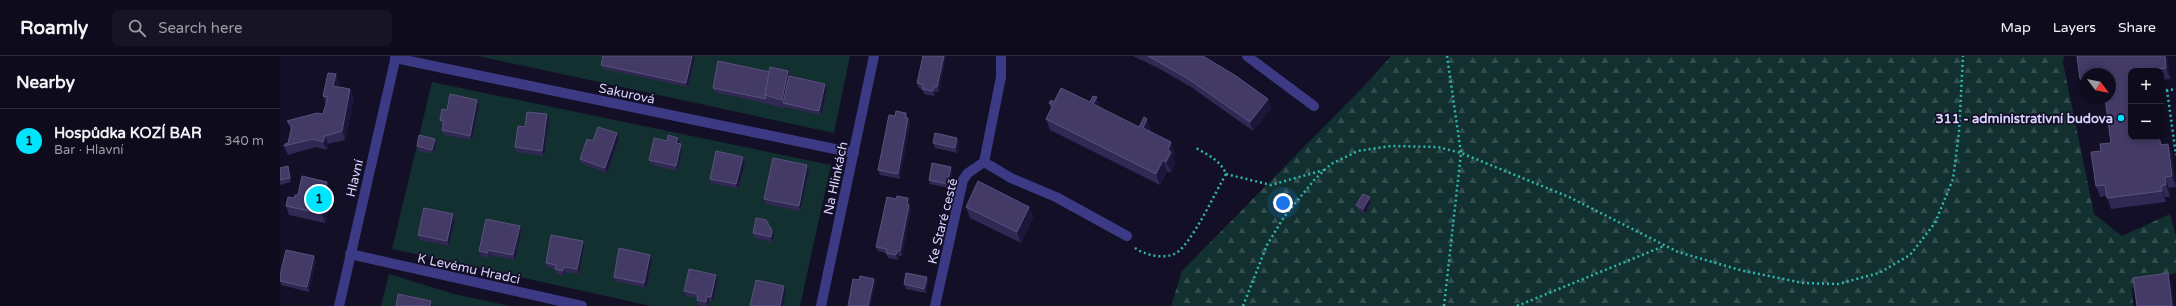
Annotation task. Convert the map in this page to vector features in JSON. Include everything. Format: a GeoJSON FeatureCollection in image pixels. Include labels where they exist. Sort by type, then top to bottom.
{"type":"FeatureCollection","features":[{"type":"Feature","properties":{"kind":"street","name":"Na Hlinkách"},"geometry":{"type":"LineString","coordinates":[[821,306],[874,56]]}},
{"type":"Feature","properties":{"kind":"street"},"geometry":{"type":"LineString","coordinates":[[1001,56],[1000,76],[984,162],[1011,178],[1056,197],[1127,236]]}},
{"type":"Feature","properties":{"kind":"street"},"geometry":{"type":"LineString","coordinates":[[1247,56],[1314,106]]}},
{"type":"Feature","properties":{"kind":"street","name":"Sakurová"},"geometry":{"type":"LineString","coordinates":[[395,57],[854,154]]}},
{"type":"Feature","properties":{"kind":"street","name":"Hlavní"},"geometry":{"type":"LineString","coordinates":[[339,306],[395,57]]}},
{"type":"Feature","properties":{"kind":"street","name":"Ke Staré cestě"},"geometry":{"type":"LineString","coordinates":[[935,306],[963,180],[968,173],[984,162]]}},
{"type":"Feature","properties":{"kind":"street","name":"K Levému Hradci"},"geometry":{"type":"LineString","coordinates":[[350,254],[582,306]]}},
{"type":"Feature","properties":{"kind":"path"},"geometry":{"type":"LineString","coordinates":[[1444,306],[1461,153],[1447,56]]}},
{"type":"Feature","properties":{"kind":"path"},"geometry":{"type":"LineString","coordinates":[[1243,306],[1267,245],[1284,217],[1325,170],[1331,164],[1358,151],[1391,146],[1438,147],[1461,153],[1569,197],[1678,252],[1740,270],[1803,284],[1838,284],[1879,274],[1910,255],[1935,223],[1953,179],[1960,132],[1963,56]]}},
{"type":"Feature","properties":{"kind":"path"},"geometry":{"type":"LineString","coordinates":[[2164,90],[2176,89]]}},
{"type":"Feature","properties":{"kind":"path"},"geometry":{"type":"LineString","coordinates":[[2167,90],[2176,155]]}},
{"type":"Feature","properties":{"kind":"path"},"geometry":{"type":"LineString","coordinates":[[1196,148],[1213,157],[1224,169],[1226,174]]}},
{"type":"Feature","properties":{"kind":"path"},"geometry":{"type":"LineString","coordinates":[[1226,174],[1271,185],[1325,170]]}},
{"type":"Feature","properties":{"kind":"path"},"geometry":{"type":"LineString","coordinates":[[1127,236],[1135,248],[1142,252],[1168,257],[1178,253],[1186,243],[1226,174]]}},
{"type":"Feature","properties":{"kind":"path"},"geometry":{"type":"LineString","coordinates":[[1517,306],[1665,246]]}},
{"type":"Feature","properties":{"kind":"green space"},"geometry":{"type":"Polygon","coordinates":[[[478,56],[850,56],[834,133],[478,56]]]}},
{"type":"Feature","properties":{"kind":"green space"},"geometry":{"type":"Polygon","coordinates":[[[1391,56],[2064,56],[2063,63],[2094,214],[2122,236],[2170,214],[2176,236],[2176,273],[2132,288],[2133,306],[1171,306],[1182,271],[1367,83],[1391,56]]]}},
{"type":"Feature","properties":{"kind":"green space"},"geometry":{"type":"Polygon","coordinates":[[[432,82],[831,165],[800,306],[651,306],[392,249],[432,82]]]}},
{"type":"Feature","properties":{"kind":"green space"},"geometry":{"type":"Polygon","coordinates":[[[389,274],[454,294],[510,306],[381,306],[389,274]]]}},
{"type":"Feature","properties":{"kind":"building"},"geometry":{"type":"Polygon","coordinates":[[[603,56],[692,56],[686,83],[601,65],[603,56]]]}},
{"type":"Feature","properties":{"kind":"building"},"geometry":{"type":"Polygon","coordinates":[[[923,56],[944,56],[937,87],[934,87],[933,91],[922,89],[923,85],[917,83],[923,56]]]}},
{"type":"Feature","properties":{"kind":"building"},"geometry":{"type":"Polygon","coordinates":[[[1148,56],[1203,56],[1236,76],[1268,99],[1250,122],[1187,78],[1148,56]]]}},
{"type":"Feature","properties":{"kind":"building","name":"311 - administrativní budova"},"geometry":{"type":"Polygon","coordinates":[[[2077,56],[2165,56],[2166,68],[2128,68],[2128,140],[2160,140],[2161,145],[2168,144],[2172,176],[2165,177],[2166,185],[2161,186],[2162,191],[2107,198],[2105,185],[2096,186],[2091,152],[2101,151],[2100,144],[2111,143],[2106,104],[2116,104],[2116,68],[2080,68],[2080,79],[2077,56]]]}},
{"type":"Feature","properties":{"kind":"building"},"geometry":{"type":"Polygon","coordinates":[[[718,61],[770,72],[765,95],[766,99],[713,88],[718,61]]]}},
{"type":"Feature","properties":{"kind":"building"},"geometry":{"type":"Polygon","coordinates":[[[770,67],[788,71],[782,100],[765,95],[770,67]]]}},
{"type":"Feature","properties":{"kind":"building"},"geometry":{"type":"Polygon","coordinates":[[[328,73],[336,74],[333,86],[350,89],[342,131],[325,136],[323,142],[313,139],[284,146],[288,143],[292,126],[287,121],[317,113],[323,114],[328,97],[323,96],[328,73]]]}},
{"type":"Feature","properties":{"kind":"building"},"geometry":{"type":"Polygon","coordinates":[[[789,76],[825,84],[819,111],[783,103],[789,76]]]}},
{"type":"Feature","properties":{"kind":"building"},"geometry":{"type":"Polygon","coordinates":[[[1061,88],[1090,102],[1093,96],[1097,97],[1093,104],[1139,127],[1144,117],[1147,119],[1143,128],[1171,142],[1168,150],[1171,152],[1166,162],[1163,160],[1156,174],[1046,119],[1053,105],[1049,103],[1051,100],[1054,102],[1061,88]]]}},
{"type":"Feature","properties":{"kind":"building"},"geometry":{"type":"Polygon","coordinates":[[[450,94],[477,100],[470,136],[442,130],[444,121],[440,120],[442,109],[447,110],[450,94]]]}},
{"type":"Feature","properties":{"kind":"building"},"geometry":{"type":"Polygon","coordinates":[[[896,111],[906,113],[905,118],[908,118],[898,174],[878,170],[889,115],[895,116],[896,111]]]}},
{"type":"Feature","properties":{"kind":"building"},"geometry":{"type":"Polygon","coordinates":[[[527,112],[547,114],[542,151],[515,147],[518,126],[525,127],[527,112]]]}},
{"type":"Feature","properties":{"kind":"building"},"geometry":{"type":"Polygon","coordinates":[[[598,127],[617,133],[605,168],[580,159],[587,139],[593,141],[598,127]]]}},
{"type":"Feature","properties":{"kind":"building"},"geometry":{"type":"Polygon","coordinates":[[[935,133],[957,138],[955,148],[933,143],[935,133]]]}},
{"type":"Feature","properties":{"kind":"building"},"geometry":{"type":"Polygon","coordinates":[[[419,135],[435,139],[432,150],[417,146],[419,135]]]}},
{"type":"Feature","properties":{"kind":"building"},"geometry":{"type":"Polygon","coordinates":[[[668,135],[678,138],[676,143],[681,144],[676,166],[649,160],[654,138],[667,141],[668,135]]]}},
{"type":"Feature","properties":{"kind":"building"},"geometry":{"type":"Polygon","coordinates":[[[716,151],[743,157],[736,184],[710,179],[716,151]]]}},
{"type":"Feature","properties":{"kind":"building"},"geometry":{"type":"Polygon","coordinates":[[[773,158],[807,165],[799,206],[764,199],[773,158]]]}},
{"type":"Feature","properties":{"kind":"building"},"geometry":{"type":"Polygon","coordinates":[[[932,163],[951,167],[947,184],[929,180],[932,163]]]}},
{"type":"Feature","properties":{"kind":"building"},"geometry":{"type":"Polygon","coordinates":[[[288,166],[290,178],[280,180],[280,168],[288,166]]]}},
{"type":"Feature","properties":{"kind":"building"},"geometry":{"type":"Polygon","coordinates":[[[302,176],[327,182],[324,194],[328,195],[322,214],[286,206],[288,197],[294,198],[295,195],[298,195],[302,176]]]}},
{"type":"Feature","properties":{"kind":"building"},"geometry":{"type":"Polygon","coordinates":[[[978,181],[1029,207],[1017,232],[966,207],[978,181]]]}},
{"type":"Feature","properties":{"kind":"building"},"geometry":{"type":"Polygon","coordinates":[[[1363,194],[1370,197],[1363,209],[1356,205],[1363,194]]]}},
{"type":"Feature","properties":{"kind":"building"},"geometry":{"type":"Polygon","coordinates":[[[897,196],[908,198],[907,204],[909,205],[900,251],[897,251],[896,255],[886,253],[887,249],[876,247],[887,197],[896,199],[897,196]]]}},
{"type":"Feature","properties":{"kind":"building"},"geometry":{"type":"Polygon","coordinates":[[[424,208],[453,214],[447,241],[418,235],[424,208]]]}},
{"type":"Feature","properties":{"kind":"building"},"geometry":{"type":"Polygon","coordinates":[[[756,218],[766,220],[772,230],[771,237],[753,233],[756,218]]]}},
{"type":"Feature","properties":{"kind":"building"},"geometry":{"type":"Polygon","coordinates":[[[486,219],[520,226],[513,255],[488,250],[488,253],[479,251],[486,219]]]}},
{"type":"Feature","properties":{"kind":"building"},"geometry":{"type":"Polygon","coordinates":[[[551,235],[583,241],[577,269],[564,267],[563,271],[555,269],[556,265],[546,263],[551,235]]]}},
{"type":"Feature","properties":{"kind":"building"},"geometry":{"type":"Polygon","coordinates":[[[619,248],[650,255],[644,283],[614,277],[619,248]]]}},
{"type":"Feature","properties":{"kind":"building"},"geometry":{"type":"Polygon","coordinates":[[[286,250],[314,256],[307,287],[280,281],[286,250]]]}},
{"type":"Feature","properties":{"kind":"building"},"geometry":{"type":"Polygon","coordinates":[[[689,269],[716,275],[711,297],[707,296],[706,302],[697,300],[698,294],[684,291],[689,269]]]}},
{"type":"Feature","properties":{"kind":"building"},"geometry":{"type":"Polygon","coordinates":[[[906,273],[927,277],[924,289],[904,284],[906,273]]]}},
{"type":"Feature","properties":{"kind":"building"},"geometry":{"type":"Polygon","coordinates":[[[2168,273],[2172,306],[2137,306],[2133,278],[2168,273]]]}},
{"type":"Feature","properties":{"kind":"building"},"geometry":{"type":"Polygon","coordinates":[[[860,276],[874,279],[868,306],[848,306],[853,279],[859,280],[860,276]]]}},
{"type":"Feature","properties":{"kind":"building"},"geometry":{"type":"Polygon","coordinates":[[[756,280],[784,286],[780,306],[750,306],[756,280]]]}},
{"type":"Feature","properties":{"kind":"building"},"geometry":{"type":"Polygon","coordinates":[[[398,294],[431,301],[430,306],[396,306],[398,294]]]}},
{"type":"Feature","properties":{"kind":"place","name":"311 - administrativní budova"},"geometry":{"type":"Point","coordinates":[2121,118]}},
{"type":"Feature","properties":{"kind":"place","name":"Hospůdka KOZÍ BAR"},"geometry":{"type":"Point","coordinates":[319,199]}}]}
